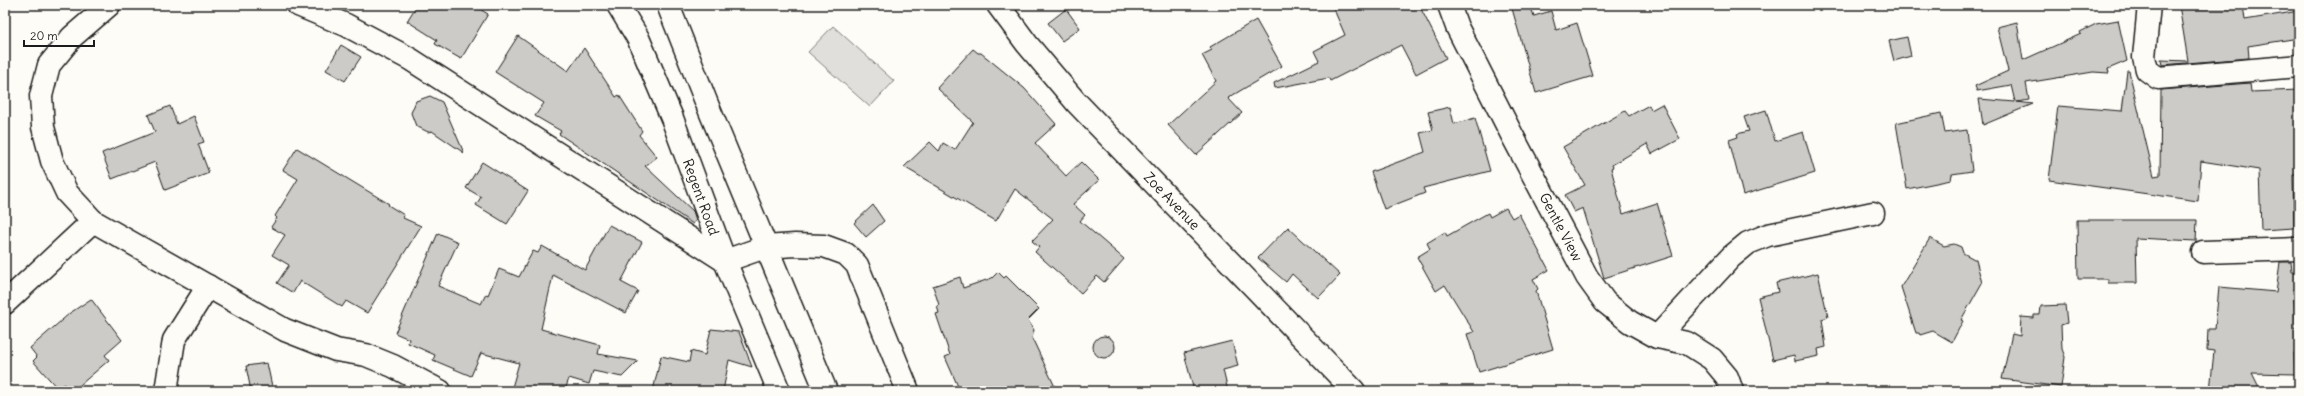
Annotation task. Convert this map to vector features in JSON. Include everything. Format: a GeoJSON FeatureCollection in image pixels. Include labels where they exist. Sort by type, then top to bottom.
{"type":"FeatureCollection","features":[{"type":"Feature","properties":{"kind":"street"},"geometry":{"type":"LineString","coordinates":[[109,5],[72,38],[48,66],[41,96],[43,127],[52,161],[67,193],[93,221],[285,330],[336,350],[366,355],[386,363],[440,391]]}},
{"type":"Feature","properties":{"kind":"street"},"geometry":{"type":"LineString","coordinates":[[298,5],[346,25],[410,59],[725,261],[765,247],[795,245],[824,246],[846,254],[858,265],[908,391]]}},
{"type":"Feature","properties":{"kind":"street","name":"Regent Road"},"geometry":{"type":"LineString","coordinates":[[618,5],[638,38],[666,103],[725,261],[779,391]]}},
{"type":"Feature","properties":{"kind":"street"},"geometry":{"type":"LineString","coordinates":[[668,5],[765,247],[826,391]]}},
{"type":"Feature","properties":{"kind":"street","name":"Zoe Avenue"},"geometry":{"type":"LineString","coordinates":[[998,5],[1027,44],[1076,102],[1344,388]]}},
{"type":"Feature","properties":{"kind":"street","name":"Gentle View"},"geometry":{"type":"LineString","coordinates":[[1449,5],[1457,26],[1498,108],[1587,277],[1605,302],[1630,322],[1658,338],[1687,343],[1712,359],[1727,377],[1732,391]]}},
{"type":"Feature","properties":{"kind":"street"},"geometry":{"type":"LineString","coordinates":[[2149,5],[2144,57],[2147,70],[2158,78],[2299,66]]}},
{"type":"Feature","properties":{"kind":"street"},"geometry":{"type":"LineString","coordinates":[[1658,338],[1731,257],[1748,243],[1768,235],[1873,213]]}},
{"type":"Feature","properties":{"kind":"street"},"geometry":{"type":"LineString","coordinates":[[5,303],[93,221]]}},
{"type":"Feature","properties":{"kind":"street"},"geometry":{"type":"LineString","coordinates":[[2203,252],[2299,249]]}},
{"type":"Feature","properties":{"kind":"street"},"geometry":{"type":"LineString","coordinates":[[166,391],[174,340],[208,286]]}},
{"type":"Feature","properties":{"kind":"shaded area"},"geometry":{"type":"Polygon","coordinates":[[[833,26],[894,81],[870,107],[808,52],[833,26]]]}},
{"type":"Feature","properties":{"kind":"building"},"geometry":{"type":"Polygon","coordinates":[[[417,5],[473,5],[488,14],[461,59],[435,44],[437,40],[407,21],[417,5]]]}},
{"type":"Feature","properties":{"kind":"building"},"geometry":{"type":"Polygon","coordinates":[[[1332,5],[1419,5],[1446,58],[1416,74],[1401,45],[1330,81],[1329,78],[1275,88],[1274,83],[1319,61],[1314,51],[1345,35],[1332,5]]]}},
{"type":"Feature","properties":{"kind":"building"},"geometry":{"type":"Polygon","coordinates":[[[1511,5],[1530,5],[1534,16],[1551,11],[1556,30],[1577,23],[1593,76],[1536,93],[1511,5]]]}},
{"type":"Feature","properties":{"kind":"building"},"geometry":{"type":"Polygon","coordinates":[[[2179,5],[2243,5],[2245,20],[2299,11],[2299,38],[2248,46],[2249,58],[2162,65],[2161,60],[2188,61],[2179,5]]]}},
{"type":"Feature","properties":{"kind":"building"},"geometry":{"type":"Polygon","coordinates":[[[1066,9],[1080,28],[1062,41],[1048,23],[1066,9]]]}},
{"type":"Feature","properties":{"kind":"building"},"geometry":{"type":"Polygon","coordinates":[[[1256,20],[1282,66],[1228,98],[1242,113],[1196,155],[1168,125],[1216,81],[1202,55],[1212,50],[1210,47],[1256,20]]]}},
{"type":"Feature","properties":{"kind":"building"},"geometry":{"type":"Polygon","coordinates":[[[2118,20],[2127,61],[2108,69],[2109,73],[2093,72],[2026,83],[2029,100],[2017,102],[2033,104],[1983,125],[1979,99],[2015,102],[2011,85],[1977,91],[1975,86],[2008,71],[1997,27],[2017,22],[2023,60],[2081,34],[2080,32],[2096,24],[2118,20]]]}},
{"type":"Feature","properties":{"kind":"building"},"geometry":{"type":"Polygon","coordinates":[[[518,36],[568,71],[584,48],[616,97],[619,95],[642,131],[639,135],[657,157],[645,166],[693,211],[696,220],[693,224],[559,134],[561,131],[535,116],[544,103],[495,72],[518,36]]]}},
{"type":"Feature","properties":{"kind":"building"},"geometry":{"type":"Polygon","coordinates":[[[1907,37],[1911,56],[1894,61],[1889,41],[1907,37]]]}},
{"type":"Feature","properties":{"kind":"building"},"geometry":{"type":"Polygon","coordinates":[[[341,45],[361,57],[345,81],[326,70],[341,45]]]}},
{"type":"Feature","properties":{"kind":"building"},"geometry":{"type":"Polygon","coordinates":[[[973,49],[978,53],[981,53],[1024,88],[1056,124],[1035,143],[1066,176],[1081,162],[1099,180],[1073,204],[1085,215],[1080,221],[1124,259],[1104,282],[1097,276],[1081,293],[1035,252],[1039,247],[1032,241],[1053,219],[1015,189],[996,221],[904,167],[930,142],[939,151],[943,143],[955,150],[973,122],[937,88],[973,49]]]}},
{"type":"Feature","properties":{"kind":"building"},"geometry":{"type":"Polygon","coordinates":[[[2127,71],[2129,71],[2154,176],[2160,175],[2161,90],[2250,83],[2251,92],[2299,90],[2299,175],[2293,175],[2294,228],[2261,230],[2259,170],[2201,161],[2198,201],[2049,180],[2058,106],[2122,111],[2127,71]]]}},
{"type":"Feature","properties":{"kind":"building"},"geometry":{"type":"Polygon","coordinates":[[[430,96],[442,102],[464,153],[432,131],[428,132],[416,126],[411,113],[416,101],[430,96]]]}},
{"type":"Feature","properties":{"kind":"building"},"geometry":{"type":"Polygon","coordinates":[[[1662,104],[1680,139],[1652,154],[1647,144],[1612,165],[1613,167],[1611,168],[1623,214],[1657,203],[1673,256],[1604,278],[1583,208],[1574,212],[1565,195],[1585,185],[1563,147],[1625,111],[1629,116],[1649,105],[1651,110],[1662,104]]]}},
{"type":"Feature","properties":{"kind":"building"},"geometry":{"type":"Polygon","coordinates":[[[170,106],[177,124],[194,116],[204,142],[198,144],[209,173],[165,190],[155,162],[112,179],[102,153],[155,132],[148,115],[170,106]]]}},
{"type":"Feature","properties":{"kind":"building"},"geometry":{"type":"Polygon","coordinates":[[[1450,107],[1454,124],[1475,118],[1490,171],[1423,188],[1425,193],[1384,209],[1371,172],[1425,152],[1420,133],[1433,130],[1428,112],[1450,107]]]}},
{"type":"Feature","properties":{"kind":"building"},"geometry":{"type":"Polygon","coordinates":[[[1766,110],[1775,141],[1803,132],[1815,173],[1743,195],[1729,140],[1738,137],[1737,134],[1749,131],[1744,117],[1766,110]]]}},
{"type":"Feature","properties":{"kind":"building"},"geometry":{"type":"Polygon","coordinates":[[[1941,113],[1945,133],[1967,130],[1972,171],[1952,174],[1951,180],[1907,189],[1896,123],[1941,113]]]}},
{"type":"Feature","properties":{"kind":"building"},"geometry":{"type":"Polygon","coordinates":[[[297,148],[389,204],[388,205],[404,215],[403,218],[421,226],[367,313],[346,301],[342,307],[300,281],[293,293],[277,283],[289,265],[272,255],[285,235],[271,227],[277,218],[275,216],[298,179],[283,170],[297,148]]]}},
{"type":"Feature","properties":{"kind":"building"},"geometry":{"type":"Polygon","coordinates":[[[482,162],[528,191],[507,224],[476,205],[481,197],[466,188],[482,162]]]}},
{"type":"Feature","properties":{"kind":"building"},"geometry":{"type":"Polygon","coordinates":[[[873,205],[884,221],[866,237],[854,223],[873,205]]]}},
{"type":"Feature","properties":{"kind":"building"},"geometry":{"type":"Polygon","coordinates":[[[1506,208],[1512,218],[1519,214],[1549,270],[1533,279],[1538,289],[1536,291],[1553,349],[1479,372],[1467,334],[1474,332],[1445,285],[1436,291],[1417,257],[1430,249],[1427,243],[1445,232],[1447,236],[1488,213],[1490,217],[1506,208]]]}},
{"type":"Feature","properties":{"kind":"building"},"geometry":{"type":"Polygon","coordinates":[[[2077,220],[2197,220],[2196,241],[2136,238],[2137,283],[2108,283],[2108,279],[2078,279],[2077,220]]]}},
{"type":"Feature","properties":{"kind":"building"},"geometry":{"type":"Polygon","coordinates":[[[609,225],[642,242],[621,282],[638,291],[626,313],[553,275],[541,329],[600,345],[598,354],[638,361],[622,377],[593,371],[589,384],[569,378],[565,391],[511,391],[519,363],[481,353],[471,376],[433,360],[435,355],[408,343],[409,339],[395,333],[438,233],[458,242],[438,286],[481,304],[486,294],[488,295],[499,269],[519,277],[533,251],[538,253],[542,246],[585,270],[609,225]]]}},
{"type":"Feature","properties":{"kind":"building"},"geometry":{"type":"Polygon","coordinates":[[[1288,227],[1340,275],[1318,298],[1292,274],[1286,282],[1258,258],[1288,227]]]}},
{"type":"Feature","properties":{"kind":"building"},"geometry":{"type":"Polygon","coordinates":[[[1930,238],[1944,246],[1954,244],[1961,247],[1963,253],[1976,260],[1982,283],[1961,320],[1963,321],[1952,342],[1933,331],[1920,335],[1919,333],[1916,333],[1901,287],[1930,238]]]}},
{"type":"Feature","properties":{"kind":"building"},"geometry":{"type":"Polygon","coordinates":[[[2280,262],[2291,262],[2292,272],[2299,272],[2299,291],[2293,290],[2299,351],[2294,353],[2295,374],[2252,373],[2261,391],[2210,391],[2214,351],[2207,350],[2208,329],[2215,329],[2219,287],[2276,292],[2280,262]]]}},
{"type":"Feature","properties":{"kind":"building"},"geometry":{"type":"Polygon","coordinates":[[[998,272],[1004,278],[1006,276],[1039,309],[1028,320],[1034,330],[1032,338],[1057,391],[960,391],[945,357],[950,355],[936,314],[939,313],[937,306],[939,305],[933,286],[960,277],[963,288],[992,278],[998,272]]]}},
{"type":"Feature","properties":{"kind":"building"},"geometry":{"type":"Polygon","coordinates":[[[1818,273],[1828,317],[1822,319],[1826,347],[1818,349],[1819,356],[1795,361],[1794,355],[1773,360],[1758,297],[1778,292],[1776,283],[1818,273]]]}},
{"type":"Feature","properties":{"kind":"building"},"geometry":{"type":"Polygon","coordinates":[[[91,299],[122,340],[105,355],[109,360],[73,391],[71,391],[64,384],[58,389],[33,361],[37,357],[30,348],[70,313],[91,299]]]}},
{"type":"Feature","properties":{"kind":"building"},"geometry":{"type":"Polygon","coordinates":[[[2065,305],[2067,323],[2061,325],[2062,349],[2065,357],[2061,387],[2002,379],[2012,334],[2020,336],[2021,317],[2034,318],[2034,315],[2040,315],[2041,306],[2065,305]]]}},
{"type":"Feature","properties":{"kind":"building"},"geometry":{"type":"Polygon","coordinates":[[[711,329],[739,332],[752,367],[729,360],[723,391],[653,391],[661,356],[689,362],[691,351],[705,355],[711,329]]]}},
{"type":"Feature","properties":{"kind":"building"},"geometry":{"type":"Polygon","coordinates":[[[1104,336],[1112,339],[1115,347],[1112,355],[1104,358],[1096,355],[1093,347],[1096,339],[1104,336]]]}},
{"type":"Feature","properties":{"kind":"building"},"geometry":{"type":"Polygon","coordinates":[[[1232,341],[1238,366],[1223,370],[1228,391],[1194,391],[1184,353],[1232,341]]]}},
{"type":"Feature","properties":{"kind":"building"},"geometry":{"type":"Polygon","coordinates":[[[267,363],[273,391],[251,391],[246,366],[267,363]]]}}]}
